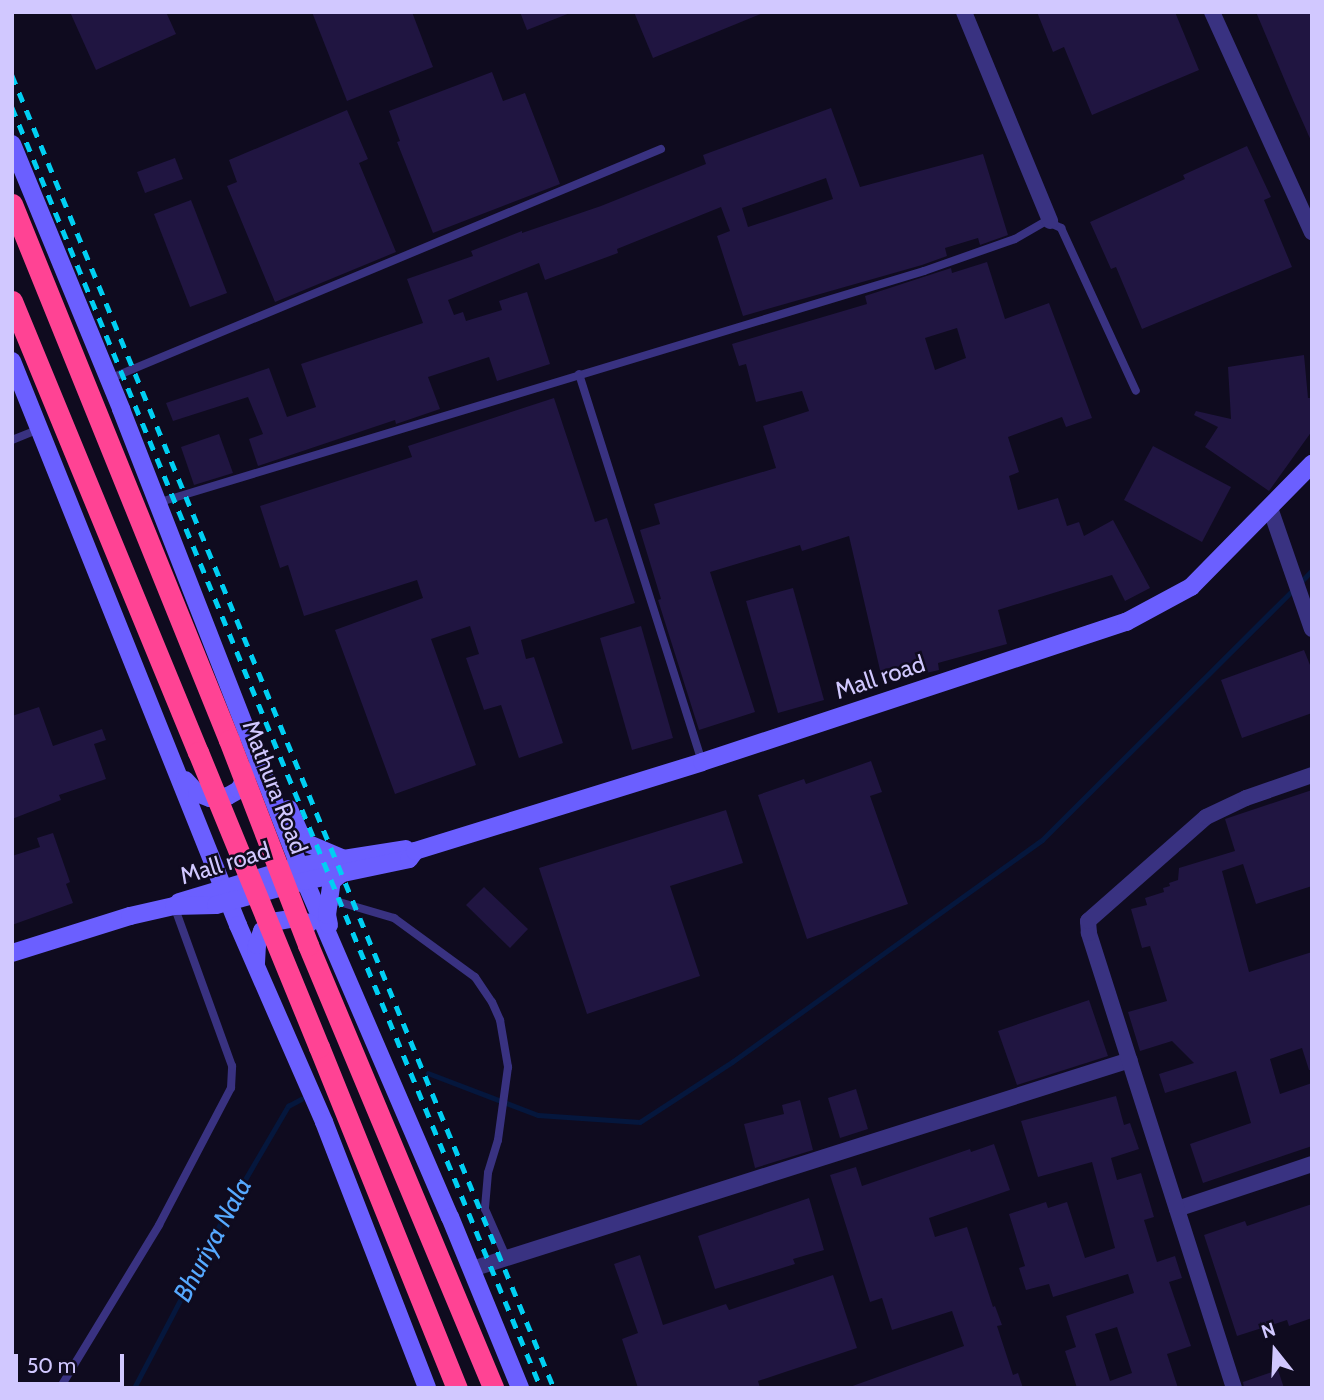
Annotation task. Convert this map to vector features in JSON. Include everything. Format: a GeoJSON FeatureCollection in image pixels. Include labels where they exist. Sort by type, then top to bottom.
{"type":"FeatureCollection","features":[{"type":"Feature","properties":{"kind":"highway","name":"Mathura Road"},"geometry":{"type":"LineString","coordinates":[[12,204],[138,510],[308,945],[493,1388]]}},
{"type":"Feature","properties":{"kind":"highway"},"geometry":{"type":"LineString","coordinates":[[12,301],[457,1388]]}},
{"type":"Feature","properties":{"kind":"main road"},"geometry":{"type":"LineString","coordinates":[[12,144],[109,379],[302,874],[472,1269],[520,1388]]}},
{"type":"Feature","properties":{"kind":"main road"},"geometry":{"type":"LineString","coordinates":[[12,361],[181,776],[222,894]]}},
{"type":"Feature","properties":{"kind":"main road","name":"Mall road"},"geometry":{"type":"LineString","coordinates":[[12,953],[130,916],[174,906],[183,898],[222,894],[343,866],[405,848],[415,851],[702,762],[1150,612],[1191,587],[1312,464]]}},
{"type":"Feature","properties":{"kind":"main road"},"geometry":{"type":"LineString","coordinates":[[91,554],[127,673],[324,1122],[427,1388]]}},
{"type":"Feature","properties":{"kind":"main road"},"geometry":{"type":"LineString","coordinates":[[206,629],[233,670],[304,842],[343,866],[332,881],[329,899],[327,915],[333,946]]}},
{"type":"Feature","properties":{"kind":"main road"},"geometry":{"type":"LineString","coordinates":[[181,776],[197,793],[210,798],[228,796],[239,790],[248,775],[250,743]]}},
{"type":"Feature","properties":{"kind":"main road"},"geometry":{"type":"LineString","coordinates":[[256,966],[257,945],[262,931],[278,921],[291,919],[310,923],[333,946]]}},
{"type":"Feature","properties":{"kind":"street"},"geometry":{"type":"LineString","coordinates":[[964,12],[1051,221]]}},
{"type":"Feature","properties":{"kind":"street"},"geometry":{"type":"LineString","coordinates":[[1212,12],[1312,232]]}},
{"type":"Feature","properties":{"kind":"street"},"geometry":{"type":"LineString","coordinates":[[1270,508],[1310,623]]}},
{"type":"Feature","properties":{"kind":"street"},"geometry":{"type":"LineString","coordinates":[[1234,1388],[1089,933],[1088,921],[1206,817],[1246,798],[1312,775]]}},
{"type":"Feature","properties":{"kind":"street"},"geometry":{"type":"LineString","coordinates":[[472,1269],[1130,1060]]}},
{"type":"Feature","properties":{"kind":"street"},"geometry":{"type":"LineString","coordinates":[[1177,1209],[1312,1164]]}},
{"type":"Feature","properties":{"kind":"lane"},"geometry":{"type":"LineString","coordinates":[[109,379],[661,149]]}},
{"type":"Feature","properties":{"kind":"lane"},"geometry":{"type":"LineString","coordinates":[[158,503],[925,271],[1015,239],[1051,221],[1059,225],[1071,248],[1136,391]]}},
{"type":"Feature","properties":{"kind":"lane"},"geometry":{"type":"LineString","coordinates":[[579,374],[702,762]]}},
{"type":"Feature","properties":{"kind":"lane"},"geometry":{"type":"LineString","coordinates":[[12,440],[40,429]]}},
{"type":"Feature","properties":{"kind":"lane"},"geometry":{"type":"LineString","coordinates":[[329,899],[394,918],[475,977],[500,1020],[508,1067],[498,1140],[488,1173],[485,1209],[507,1259]]}},
{"type":"Feature","properties":{"kind":"lane"},"geometry":{"type":"LineString","coordinates":[[60,1388],[159,1225],[232,1088],[229,1055],[174,906]]}},
{"type":"Feature","properties":{"kind":"building"},"geometry":{"type":"Polygon","coordinates":[[[70,12],[166,12],[176,34],[96,70],[70,12]]]}},
{"type":"Feature","properties":{"kind":"building"},"geometry":{"type":"Polygon","coordinates":[[[312,12],[412,12],[433,67],[347,101],[312,12]]]}},
{"type":"Feature","properties":{"kind":"building"},"geometry":{"type":"Polygon","coordinates":[[[520,12],[570,12],[570,13],[527,30],[520,12]]]}},
{"type":"Feature","properties":{"kind":"building"},"geometry":{"type":"Polygon","coordinates":[[[634,12],[763,12],[763,13],[653,58],[634,12]]]}},
{"type":"Feature","properties":{"kind":"building"},"geometry":{"type":"Polygon","coordinates":[[[1037,12],[1175,12],[1199,70],[1092,115],[1064,47],[1053,52],[1037,12]]]}},
{"type":"Feature","properties":{"kind":"building"},"geometry":{"type":"Polygon","coordinates":[[[1256,12],[1312,12],[1312,143],[1293,100],[1256,12]]]}},
{"type":"Feature","properties":{"kind":"building"},"geometry":{"type":"Polygon","coordinates":[[[492,72],[503,101],[525,93],[560,184],[433,233],[397,142],[400,141],[389,111],[492,72]]]}},
{"type":"Feature","properties":{"kind":"building"},"geometry":{"type":"Polygon","coordinates":[[[831,108],[860,187],[983,154],[1008,235],[980,245],[978,238],[945,248],[947,256],[922,265],[743,316],[717,236],[730,231],[721,207],[617,249],[618,253],[545,280],[539,263],[448,300],[454,315],[463,312],[466,321],[502,310],[499,301],[527,292],[550,364],[497,381],[489,357],[428,377],[440,409],[396,424],[395,420],[258,466],[249,439],[263,434],[248,397],[173,421],[166,403],[269,368],[287,417],[316,407],[301,364],[423,323],[407,279],[473,256],[471,251],[522,231],[601,206],[706,164],[703,155],[831,108]],[[826,178],[742,208],[748,227],[833,199],[826,178]]]}},
{"type":"Feature","properties":{"kind":"building"},"geometry":{"type":"Polygon","coordinates":[[[347,110],[368,159],[359,163],[396,252],[275,302],[227,186],[237,182],[229,160],[347,110]]]}},
{"type":"Feature","properties":{"kind":"building"},"geometry":{"type":"Polygon","coordinates":[[[1247,146],[1271,197],[1264,200],[1292,267],[1142,329],[1116,267],[1111,269],[1090,222],[1185,179],[1183,175],[1247,146]]]}},
{"type":"Feature","properties":{"kind":"building"},"geometry":{"type":"Polygon","coordinates":[[[175,158],[183,179],[145,193],[137,172],[175,158]]]}},
{"type":"Feature","properties":{"kind":"building"},"geometry":{"type":"Polygon","coordinates":[[[191,200],[227,293],[190,307],[154,214],[191,200]]]}},
{"type":"Feature","properties":{"kind":"building"},"geometry":{"type":"Polygon","coordinates":[[[987,262],[1005,319],[1049,303],[1092,418],[1066,427],[1062,417],[1008,437],[1019,472],[1009,476],[1018,510],[1058,498],[1067,526],[1079,522],[1084,536],[1113,520],[1150,588],[1125,601],[1112,575],[998,610],[1007,644],[938,663],[939,670],[883,683],[849,536],[802,551],[800,545],[710,572],[755,712],[699,730],[658,600],[661,599],[640,530],[660,524],[654,504],[776,468],[763,426],[809,411],[802,391],[756,402],[746,364],[739,366],[732,344],[867,304],[865,296],[951,268],[952,273],[987,262]],[[957,328],[925,338],[935,370],[966,358],[957,328]]]}},
{"type":"Feature","properties":{"kind":"building"},"geometry":{"type":"Polygon","coordinates":[[[1304,355],[1308,398],[1312,398],[1312,431],[1269,491],[1205,447],[1218,427],[1194,415],[1196,411],[1231,419],[1228,367],[1304,355]]]}},
{"type":"Feature","properties":{"kind":"building"},"geometry":{"type":"Polygon","coordinates":[[[554,398],[595,522],[607,518],[635,603],[521,640],[526,659],[534,657],[563,743],[519,758],[501,705],[484,710],[466,658],[479,654],[470,626],[431,639],[476,765],[395,794],[335,630],[423,598],[417,580],[304,616],[288,565],[280,568],[260,506],[412,457],[408,446],[554,398]]]}},
{"type":"Feature","properties":{"kind":"building"},"geometry":{"type":"Polygon","coordinates":[[[219,434],[233,473],[194,485],[181,447],[219,434]]]}},
{"type":"Feature","properties":{"kind":"building"},"geometry":{"type":"Polygon","coordinates":[[[1153,446],[1231,487],[1202,542],[1124,500],[1153,446]]]}},
{"type":"Feature","properties":{"kind":"building"},"geometry":{"type":"Polygon","coordinates":[[[793,588],[824,700],[778,713],[746,601],[793,588]]]}},
{"type":"Feature","properties":{"kind":"building"},"geometry":{"type":"Polygon","coordinates":[[[641,626],[673,738],[632,750],[600,638],[641,626]]]}},
{"type":"Feature","properties":{"kind":"building"},"geometry":{"type":"Polygon","coordinates":[[[1304,650],[1312,670],[1312,713],[1242,738],[1221,680],[1304,650]]]}},
{"type":"Feature","properties":{"kind":"building"},"geometry":{"type":"Polygon","coordinates":[[[39,707],[53,746],[102,729],[106,740],[94,744],[106,779],[59,795],[61,800],[12,819],[12,716],[39,707]]]}},
{"type":"Feature","properties":{"kind":"building"},"geometry":{"type":"Polygon","coordinates":[[[871,761],[882,792],[870,796],[908,904],[807,939],[758,795],[804,779],[806,784],[871,761]]]}},
{"type":"Feature","properties":{"kind":"building"},"geometry":{"type":"Polygon","coordinates":[[[1312,790],[1312,886],[1256,904],[1243,864],[1222,871],[1249,972],[1312,952],[1312,1070],[1309,1070],[1302,1048],[1270,1059],[1280,1094],[1312,1083],[1312,1146],[1203,1183],[1190,1144],[1251,1123],[1236,1071],[1165,1093],[1159,1074],[1194,1063],[1172,1041],[1140,1051],[1128,1012],[1167,1001],[1150,946],[1142,948],[1131,909],[1147,905],[1145,898],[1164,892],[1163,888],[1178,880],[1179,868],[1235,851],[1225,819],[1312,790]]]}},
{"type":"Feature","properties":{"kind":"building"},"geometry":{"type":"Polygon","coordinates":[[[726,810],[743,863],[670,886],[700,976],[587,1014],[539,868],[726,810]]]}},
{"type":"Feature","properties":{"kind":"building"},"geometry":{"type":"Polygon","coordinates":[[[53,833],[70,882],[66,884],[73,903],[12,925],[12,856],[40,847],[37,838],[53,833]]]}},
{"type":"Feature","properties":{"kind":"building"},"geometry":{"type":"Polygon","coordinates":[[[484,887],[528,929],[510,948],[466,905],[484,887]]]}},
{"type":"Feature","properties":{"kind":"building"},"geometry":{"type":"Polygon","coordinates":[[[1089,1000],[1108,1056],[1017,1085],[998,1031],[1089,1000]]]}},
{"type":"Feature","properties":{"kind":"building"},"geometry":{"type":"Polygon","coordinates":[[[856,1089],[868,1129],[840,1138],[828,1098],[856,1089]]]}},
{"type":"Feature","properties":{"kind":"building"},"geometry":{"type":"Polygon","coordinates":[[[1116,1096],[1124,1125],[1130,1123],[1139,1149],[1111,1158],[1117,1180],[1141,1173],[1154,1217],[1144,1220],[1157,1262],[1175,1256],[1182,1278],[1169,1282],[1191,1346],[1167,1354],[1178,1388],[1077,1388],[1065,1351],[1076,1347],[1066,1316],[1134,1293],[1128,1274],[1053,1297],[1049,1284],[1026,1290],[1019,1268],[1025,1266],[1009,1214],[1046,1202],[1048,1208],[1067,1202],[1085,1258],[1115,1248],[1092,1162],[1038,1177],[1021,1121],[1116,1096]],[[1117,1327],[1095,1334],[1110,1381],[1132,1373],[1117,1327]]]}},
{"type":"Feature","properties":{"kind":"building"},"geometry":{"type":"Polygon","coordinates":[[[800,1100],[813,1150],[755,1168],[744,1124],[784,1114],[782,1105],[800,1100]]]}},
{"type":"Feature","properties":{"kind":"building"},"geometry":{"type":"Polygon","coordinates":[[[994,1144],[1010,1190],[929,1218],[935,1237],[967,1227],[993,1307],[995,1306],[1002,1325],[997,1326],[1013,1375],[1018,1373],[1023,1388],[847,1388],[964,1346],[952,1311],[892,1330],[882,1298],[870,1302],[830,1175],[856,1167],[862,1186],[970,1149],[971,1152],[994,1144]]]}},
{"type":"Feature","properties":{"kind":"building"},"geometry":{"type":"Polygon","coordinates":[[[809,1198],[824,1250],[793,1259],[795,1264],[715,1289],[698,1236],[809,1198]]]}},
{"type":"Feature","properties":{"kind":"building"},"geometry":{"type":"Polygon","coordinates":[[[1312,1204],[1312,1318],[1289,1326],[1287,1320],[1237,1336],[1204,1235],[1245,1221],[1247,1226],[1312,1204]]]}},
{"type":"Feature","properties":{"kind":"building"},"geometry":{"type":"Polygon","coordinates":[[[640,1255],[663,1325],[726,1304],[729,1310],[833,1275],[857,1348],[758,1381],[760,1388],[638,1388],[622,1339],[638,1333],[614,1264],[640,1255]]]}},
{"type":"Feature","properties":{"kind":"building"},"geometry":{"type":"Polygon","coordinates":[[[1278,1370],[1284,1388],[1244,1388],[1243,1382],[1278,1370]]]}},
{"type":"Feature","properties":{"kind":"waterway"},"geometry":{"type":"LineString","coordinates":[[1300,583],[1312,570]]}},
{"type":"Feature","properties":{"kind":"waterway"},"geometry":{"type":"LineString","coordinates":[[428,1073],[538,1115],[640,1122],[732,1062],[1042,840],[1294,589]]}},
{"type":"Feature","properties":{"kind":"waterway","name":"Bhuriya Nala"},"geometry":{"type":"LineString","coordinates":[[134,1388],[229,1207],[288,1106],[301,1099]]}},
{"type":"Feature","properties":{"kind":"railway"},"geometry":{"type":"LineString","coordinates":[[12,75],[554,1388]]}},
{"type":"Feature","properties":{"kind":"railway"},"geometry":{"type":"LineString","coordinates":[[12,107],[541,1388]]}}]}
